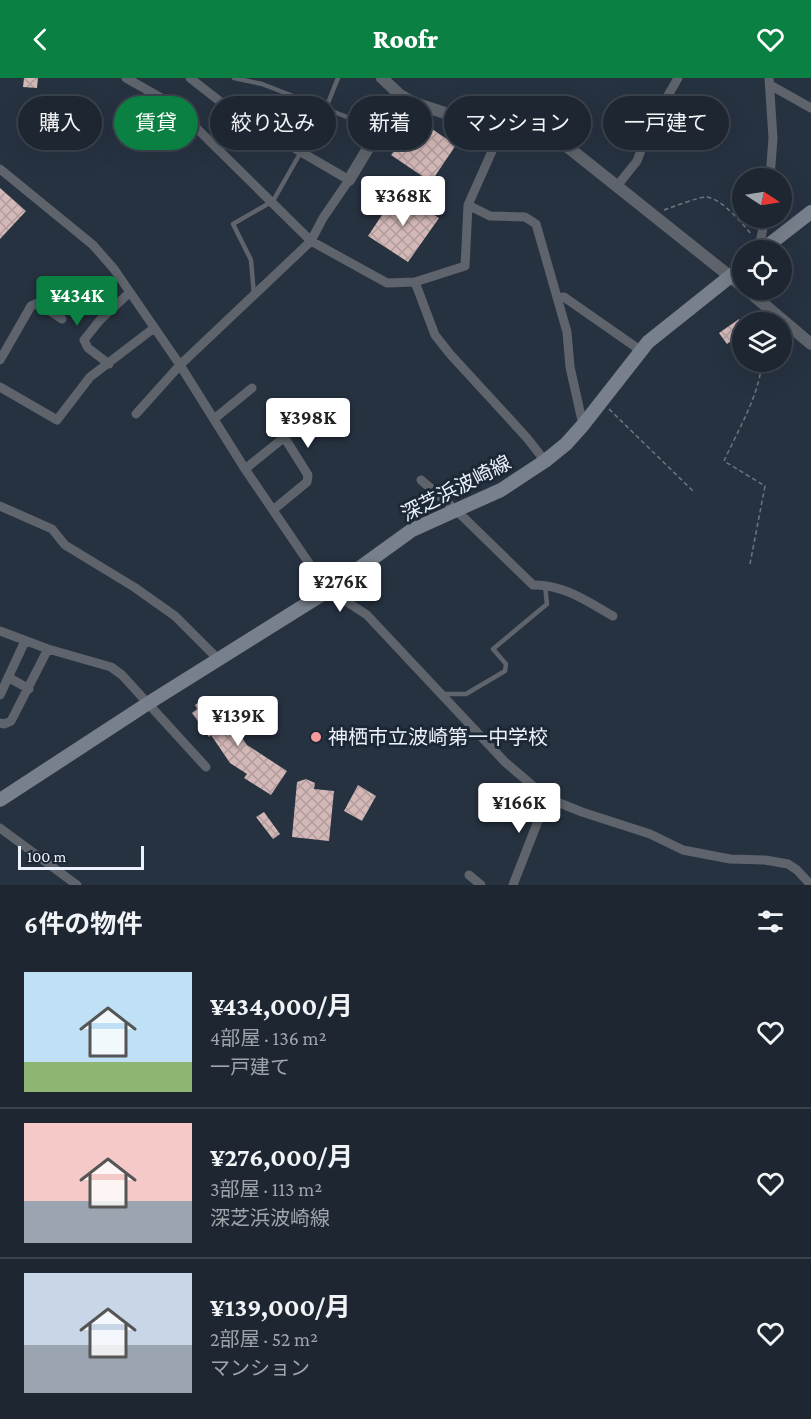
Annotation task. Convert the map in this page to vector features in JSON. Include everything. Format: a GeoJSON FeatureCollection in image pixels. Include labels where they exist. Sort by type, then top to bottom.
{"type":"FeatureCollection","features":[{"type":"Feature","properties":{"kind":"main road"},"geometry":{"type":"LineString","coordinates":[[772,240],[811,212]]}},
{"type":"Feature","properties":{"kind":"main road","name":"深芝浜波崎線"},"geometry":{"type":"LineString","coordinates":[[0,800],[147,704],[329,590],[412,530],[501,490],[545,461],[566,444],[583,425],[640,350],[661,329],[730,276]]}},
{"type":"Feature","properties":{"kind":"street"},"geometry":{"type":"LineString","coordinates":[[126,78],[172,104],[273,201],[311,241],[387,283],[415,282],[465,266],[468,205],[493,150]]}},
{"type":"Feature","properties":{"kind":"street"},"geometry":{"type":"LineString","coordinates":[[190,78],[236,114],[349,180]]}},
{"type":"Feature","properties":{"kind":"street"},"geometry":{"type":"LineString","coordinates":[[382,78],[400,95],[414,104],[444,113]]}},
{"type":"Feature","properties":{"kind":"street"},"geometry":{"type":"LineString","coordinates":[[617,186],[637,161],[651,127],[678,78]]}},
{"type":"Feature","properties":{"kind":"street"},"geometry":{"type":"LineString","coordinates":[[769,81],[784,93],[811,108]]}},
{"type":"Feature","properties":{"kind":"street"},"geometry":{"type":"LineString","coordinates":[[769,81],[773,138],[771,168]]}},
{"type":"Feature","properties":{"kind":"street"},"geometry":{"type":"LineString","coordinates":[[771,103],[784,93]]}},
{"type":"Feature","properties":{"kind":"street"},"geometry":{"type":"LineString","coordinates":[[136,414],[180,364],[311,241],[323,218],[368,150]]}},
{"type":"Feature","properties":{"kind":"street"},"geometry":{"type":"LineString","coordinates":[[572,150],[730,276]]}},
{"type":"Feature","properties":{"kind":"street"},"geometry":{"type":"LineString","coordinates":[[0,169],[93,245],[114,269],[180,364],[273,510],[329,590],[367,615],[505,762],[547,798],[650,834],[683,850],[730,859],[765,860],[788,864],[811,885]]}},
{"type":"Feature","properties":{"kind":"street"},"geometry":{"type":"LineString","coordinates":[[468,205],[490,216],[525,217],[536,224],[567,332],[570,367],[583,425]]}},
{"type":"Feature","properties":{"kind":"street"},"geometry":{"type":"LineString","coordinates":[[415,282],[435,335],[545,461]]}},
{"type":"Feature","properties":{"kind":"street"},"geometry":{"type":"LineString","coordinates":[[109,364],[88,348],[84,340],[100,320],[129,293]]}},
{"type":"Feature","properties":{"kind":"street"},"geometry":{"type":"LineString","coordinates":[[559,298],[564,297],[640,350]]}},
{"type":"Feature","properties":{"kind":"street"},"geometry":{"type":"LineString","coordinates":[[759,300],[811,344]]}},
{"type":"Feature","properties":{"kind":"street"},"geometry":{"type":"LineString","coordinates":[[0,360],[31,306],[38,303],[62,319]]}},
{"type":"Feature","properties":{"kind":"street"},"geometry":{"type":"LineString","coordinates":[[0,387],[57,420],[90,377],[154,328]]}},
{"type":"Feature","properties":{"kind":"street"},"geometry":{"type":"LineString","coordinates":[[214,419],[252,388]]}},
{"type":"Feature","properties":{"kind":"street"},"geometry":{"type":"LineString","coordinates":[[245,468],[281,440],[286,440],[308,475],[307,482],[273,510]]}},
{"type":"Feature","properties":{"kind":"street"},"geometry":{"type":"LineString","coordinates":[[421,480],[457,511],[533,585],[564,590],[613,616]]}},
{"type":"Feature","properties":{"kind":"street"},"geometry":{"type":"LineString","coordinates":[[0,506],[52,529],[65,545],[134,587],[175,616],[219,660]]}},
{"type":"Feature","properties":{"kind":"street"},"geometry":{"type":"LineString","coordinates":[[0,631],[48,649],[111,668],[122,675],[206,767]]}},
{"type":"Feature","properties":{"kind":"street"},"geometry":{"type":"LineString","coordinates":[[0,695],[25,641]]}},
{"type":"Feature","properties":{"kind":"street"},"geometry":{"type":"LineString","coordinates":[[0,723],[11,721],[48,649]]}},
{"type":"Feature","properties":{"kind":"street"},"geometry":{"type":"LineString","coordinates":[[8,678],[29,689]]}},
{"type":"Feature","properties":{"kind":"street"},"geometry":{"type":"LineString","coordinates":[[513,885],[547,798]]}},
{"type":"Feature","properties":{"kind":"street"},"geometry":{"type":"LineString","coordinates":[[0,828],[76,885]]}},
{"type":"Feature","properties":{"kind":"street"},"geometry":{"type":"LineString","coordinates":[[469,875],[481,885]]}},
{"type":"Feature","properties":{"kind":"lane"},"geometry":{"type":"LineString","coordinates":[[234,78],[262,84],[294,96]]}},
{"type":"Feature","properties":{"kind":"lane"},"geometry":{"type":"LineString","coordinates":[[330,96],[337,78]]}},
{"type":"Feature","properties":{"kind":"lane"},"geometry":{"type":"LineString","coordinates":[[254,295],[251,260],[233,224],[273,201],[300,152]]}},
{"type":"Feature","properties":{"kind":"lane"},"geometry":{"type":"LineString","coordinates":[[441,694],[444,692],[466,693],[505,671],[506,664],[493,648],[547,604],[544,585]]}},
{"type":"Feature","properties":{"kind":"path"},"geometry":{"type":"LineString","coordinates":[[656,216],[661,211],[706,197],[717,202],[738,218],[755,240]]}},
{"type":"Feature","properties":{"kind":"path"},"geometry":{"type":"LineString","coordinates":[[750,564],[765,486],[724,461],[752,399],[760,372]]}},
{"type":"Feature","properties":{"kind":"path"},"geometry":{"type":"LineString","coordinates":[[601,402],[693,491]]}},
{"type":"Feature","properties":{"kind":"building"},"geometry":{"type":"Polygon","coordinates":[[[24,78],[38,78],[37,88],[23,87],[24,78]]]}},
{"type":"Feature","properties":{"kind":"building"},"geometry":{"type":"Polygon","coordinates":[[[432,129],[444,137],[444,150],[453,150],[431,182],[391,155],[395,150],[432,150],[432,129]]]}},
{"type":"Feature","properties":{"kind":"building"},"geometry":{"type":"Polygon","coordinates":[[[0,188],[26,211],[0,239],[0,188]]]}},
{"type":"Feature","properties":{"kind":"building"},"geometry":{"type":"Polygon","coordinates":[[[398,191],[439,218],[408,262],[368,236],[398,191]]]}},
{"type":"Feature","properties":{"kind":"building"},"geometry":{"type":"Polygon","coordinates":[[[732,324],[732,340],[727,344],[719,333],[732,324]]]}},
{"type":"Feature","properties":{"kind":"building"},"geometry":{"type":"Polygon","coordinates":[[[214,697],[247,745],[287,771],[271,795],[244,778],[247,774],[230,763],[211,735],[209,737],[192,713],[197,709],[195,705],[202,700],[205,704],[214,697]]]}},
{"type":"Feature","properties":{"kind":"building"},"geometry":{"type":"Polygon","coordinates":[[[306,779],[315,783],[314,789],[334,791],[329,841],[292,837],[297,782],[306,779]]]}},
{"type":"Feature","properties":{"kind":"building"},"geometry":{"type":"Polygon","coordinates":[[[358,785],[376,796],[362,821],[344,811],[358,785]]]}},
{"type":"Feature","properties":{"kind":"building"},"geometry":{"type":"Polygon","coordinates":[[[264,812],[280,834],[273,839],[256,817],[264,812]]]}},
{"type":"Feature","properties":{"kind":"place","name":"神栖市立波崎第一中学校"},"geometry":{"type":"Point","coordinates":[316,737]}}]}
